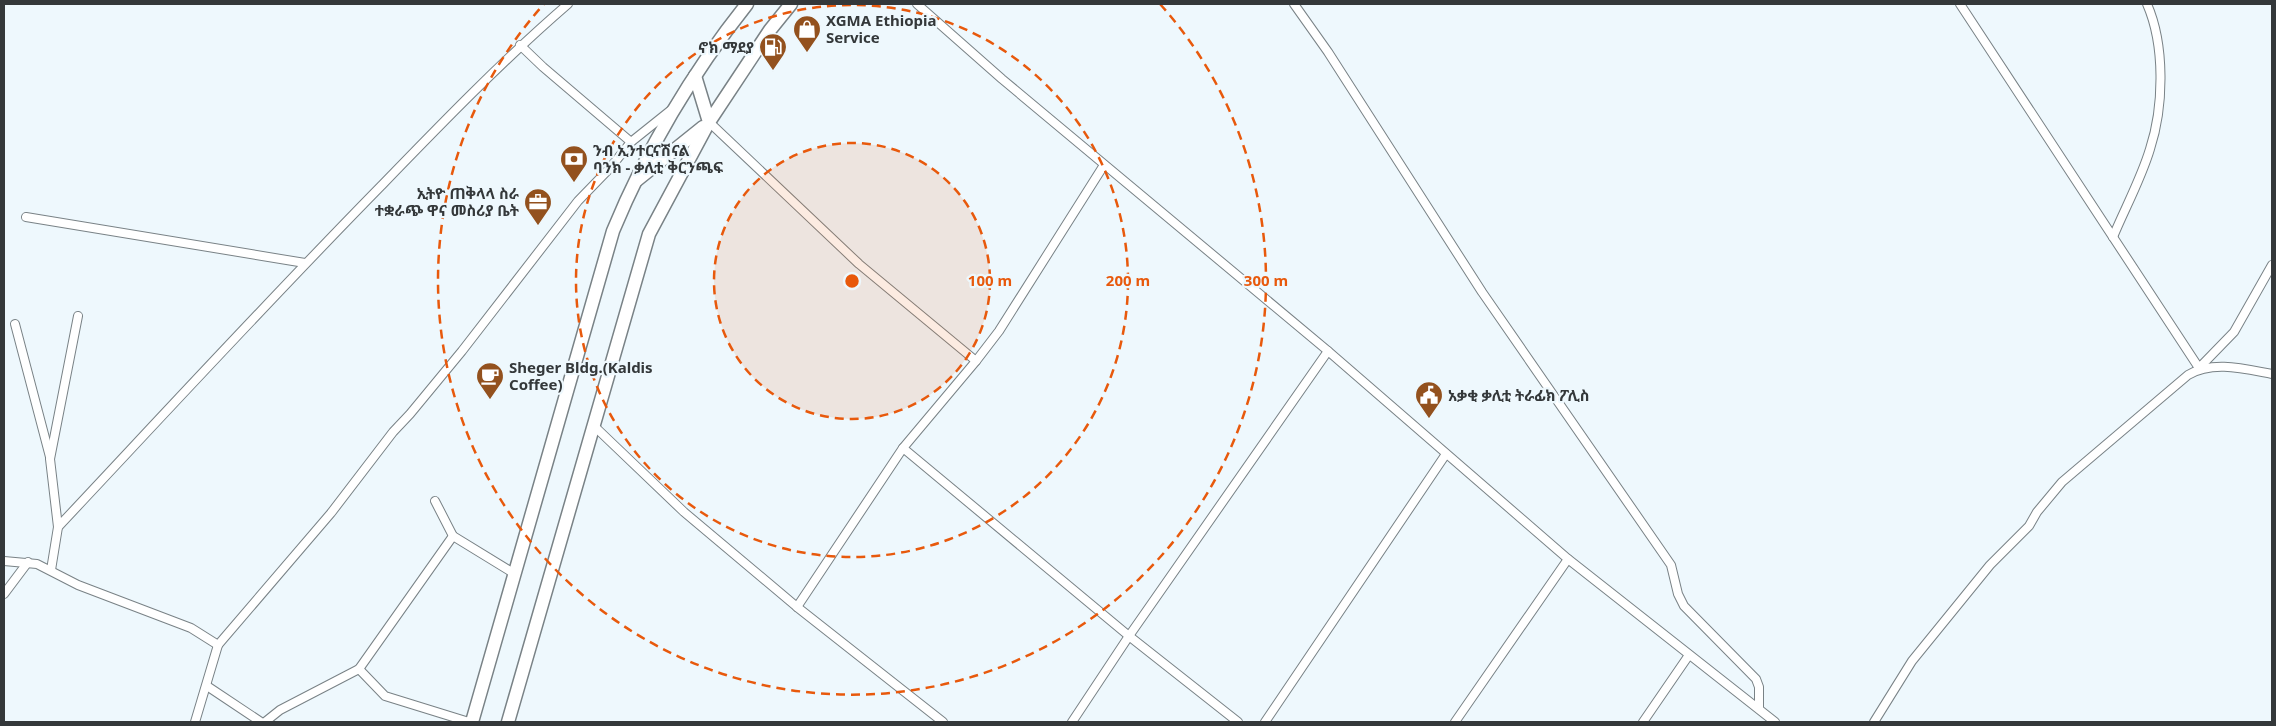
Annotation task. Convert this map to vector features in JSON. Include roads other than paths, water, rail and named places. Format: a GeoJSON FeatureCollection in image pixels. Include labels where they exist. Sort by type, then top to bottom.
{"type":"FeatureCollection","features":[{"type":"Feature","properties":{"kind":"main road"},"geometry":{"type":"LineString","coordinates":[[471,722],[613,231],[633,184],[658,135],[695,76],[747,4]]}},
{"type":"Feature","properties":{"kind":"main road"},"geometry":{"type":"LineString","coordinates":[[508,722],[649,234],[709,122],[791,4]]}},
{"type":"Feature","properties":{"kind":"main road"},"geometry":{"type":"LineString","coordinates":[[695,76],[709,122]]}},
{"type":"Feature","properties":{"kind":"main road"},"geometry":{"type":"LineString","coordinates":[[633,184],[709,122]]}},
{"type":"Feature","properties":{"kind":"street"},"geometry":{"type":"LineString","coordinates":[[58,527],[305,263],[520,45],[568,4]]}},
{"type":"Feature","properties":{"kind":"street"},"geometry":{"type":"LineString","coordinates":[[917,4],[1002,79],[1328,351],[1568,559],[1775,722]]}},
{"type":"Feature","properties":{"kind":"street"},"geometry":{"type":"LineString","coordinates":[[1294,4],[1328,52],[1482,292],[1671,565],[1678,594],[1684,606],[1756,679],[1759,708]]}},
{"type":"Feature","properties":{"kind":"street"},"geometry":{"type":"LineString","coordinates":[[1960,4],[2199,368]]}},
{"type":"Feature","properties":{"kind":"street"},"geometry":{"type":"LineString","coordinates":[[2113,237],[2150,151],[2156,131],[2159,107],[2158,41],[2147,4]]}},
{"type":"Feature","properties":{"kind":"street"},"geometry":{"type":"LineString","coordinates":[[520,45],[631,142]]}},
{"type":"Feature","properties":{"kind":"street"},"geometry":{"type":"LineString","coordinates":[[194,722],[207,686],[218,645],[331,513],[393,432],[462,351],[578,201],[610,168],[631,142],[677,105]]}},
{"type":"Feature","properties":{"kind":"street"},"geometry":{"type":"LineString","coordinates":[[709,122],[859,264],[976,361]]}},
{"type":"Feature","properties":{"kind":"street"},"geometry":{"type":"LineString","coordinates":[[797,607],[903,448],[999,331],[1104,165]]}},
{"type":"Feature","properties":{"kind":"street"},"geometry":{"type":"LineString","coordinates":[[26,217],[305,263]]}},
{"type":"Feature","properties":{"kind":"street"},"geometry":{"type":"LineString","coordinates":[[1874,722],[1912,661],[1990,565],[2028,526],[2062,482],[2188,375],[2199,368],[2234,332],[2272,265]]}},
{"type":"Feature","properties":{"kind":"street"},"geometry":{"type":"LineString","coordinates":[[50,459],[78,316]]}},
{"type":"Feature","properties":{"kind":"street"},"geometry":{"type":"LineString","coordinates":[[15,324],[50,459],[58,527],[52,570]]}},
{"type":"Feature","properties":{"kind":"street"},"geometry":{"type":"LineString","coordinates":[[1072,722],[1129,636],[1328,351]]}},
{"type":"Feature","properties":{"kind":"street"},"geometry":{"type":"LineString","coordinates":[[2199,368],[2233,367],[2272,374]]}},
{"type":"Feature","properties":{"kind":"street"},"geometry":{"type":"LineString","coordinates":[[593,426],[684,512],[797,607],[943,722]]}},
{"type":"Feature","properties":{"kind":"street"},"geometry":{"type":"LineString","coordinates":[[903,448],[1129,636],[1238,722]]}},
{"type":"Feature","properties":{"kind":"street"},"geometry":{"type":"LineString","coordinates":[[1265,722],[1446,454]]}},
{"type":"Feature","properties":{"kind":"street"},"geometry":{"type":"LineString","coordinates":[[435,500],[453,536],[515,574]]}},
{"type":"Feature","properties":{"kind":"street"},"geometry":{"type":"LineString","coordinates":[[265,722],[280,710],[359,669],[453,536]]}},
{"type":"Feature","properties":{"kind":"street"},"geometry":{"type":"LineString","coordinates":[[1455,722],[1568,559]]}},
{"type":"Feature","properties":{"kind":"street"},"geometry":{"type":"LineString","coordinates":[[4,561],[38,564],[78,585],[191,628],[218,645]]}},
{"type":"Feature","properties":{"kind":"street"},"geometry":{"type":"LineString","coordinates":[[4,594],[28,562]]}},
{"type":"Feature","properties":{"kind":"street"},"geometry":{"type":"LineString","coordinates":[[1643,722],[1689,655]]}},
{"type":"Feature","properties":{"kind":"street"},"geometry":{"type":"LineString","coordinates":[[359,669],[384,696],[471,722]]}},
{"type":"Feature","properties":{"kind":"street"},"geometry":{"type":"LineString","coordinates":[[207,686],[261,722]]}},
{"type":"Feature","properties":{"kind":"place","name":"XGMA Ethiopia Service"},"geometry":{"type":"Point","coordinates":[807,53]}},
{"type":"Feature","properties":{"kind":"place","name":"ኖክ ማደያ"},"geometry":{"type":"Point","coordinates":[773,71]}},
{"type":"Feature","properties":{"kind":"place","name":"ንብ ኢንተርናሽናል ባንክ - ቃሊቲ ቅርንጫፍ"},"geometry":{"type":"Point","coordinates":[574,183]}},
{"type":"Feature","properties":{"kind":"place","name":"ኢትዮ ጠቅላላ ስራ ተቋራጭ ዋና መስሪያ ቤት"},"geometry":{"type":"Point","coordinates":[538,226]}},
{"type":"Feature","properties":{"kind":"place","name":"Sheger Bldg.(Kaldis Coffee)"},"geometry":{"type":"Point","coordinates":[490,400]}},
{"type":"Feature","properties":{"kind":"place","name":"አቃቂ ቃሊቲ ትራፊክ ፖሊስ"},"geometry":{"type":"Point","coordinates":[1429,419]}}]}
